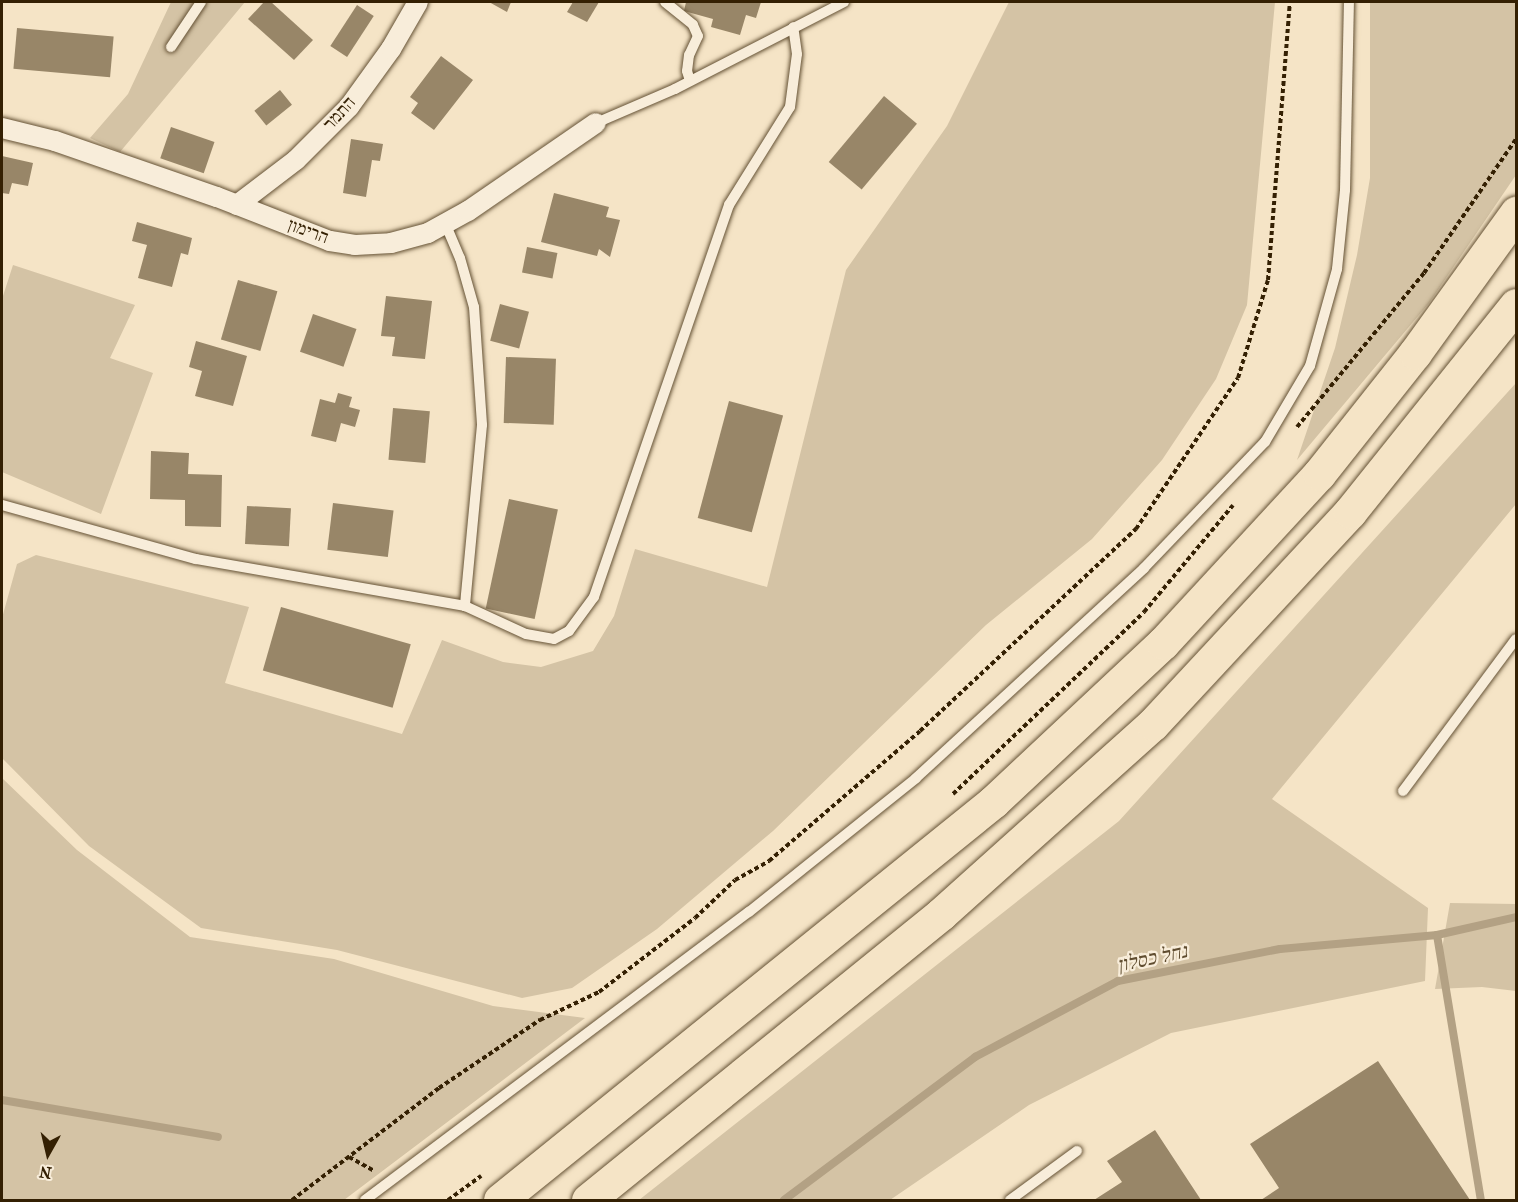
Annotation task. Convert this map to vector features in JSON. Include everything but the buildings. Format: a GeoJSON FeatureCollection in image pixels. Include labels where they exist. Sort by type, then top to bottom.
{"type":"FeatureCollection","features":[{"type":"Feature","properties":{"kind":"highway"},"geometry":{"type":"LineString","coordinates":[[500,1200],[993,802],[1163,643],[1319,474],[1414,353],[1516,213]]}},
{"type":"Feature","properties":{"kind":"highway"},"geometry":{"type":"LineString","coordinates":[[588,1200],[941,914],[1153,724],[1350,512],[1516,305]]}},
{"type":"Feature","properties":{"kind":"street","name":"התמר"},"geometry":{"type":"LineString","coordinates":[[237,205],[296,159],[349,107],[391,49],[418,2]]}},
{"type":"Feature","properties":{"kind":"street","name":"הרימון"},"geometry":{"type":"LineString","coordinates":[[2,128],[55,141],[237,205],[330,241],[355,245],[390,243],[428,233],[596,123]]}},
{"type":"Feature","properties":{"kind":"lane"},"geometry":{"type":"LineString","coordinates":[[171,47],[201,2]]}},
{"type":"Feature","properties":{"kind":"lane"},"geometry":{"type":"LineString","coordinates":[[665,2],[693,25],[698,36],[689,55],[687,71],[690,81]]}},
{"type":"Feature","properties":{"kind":"lane"},"geometry":{"type":"LineString","coordinates":[[596,123],[690,81],[844,2]]}},
{"type":"Feature","properties":{"kind":"lane"},"geometry":{"type":"LineString","coordinates":[[365,1200],[766,899],[916,778],[1128,584],[1226,486],[1265,442],[1310,366],[1337,270],[1345,190],[1349,2]]}},
{"type":"Feature","properties":{"kind":"lane"},"geometry":{"type":"LineString","coordinates":[[2,505],[196,559],[465,606],[526,634],[554,639],[569,631],[594,597],[729,205],[790,107],[797,54],[793,27]]}},
{"type":"Feature","properties":{"kind":"lane"},"geometry":{"type":"LineString","coordinates":[[445,223],[460,258],[474,307],[482,425],[465,606]]}},
{"type":"Feature","properties":{"kind":"lane"},"geometry":{"type":"LineString","coordinates":[[1403,791],[1516,639]]}},
{"type":"Feature","properties":{"kind":"lane"},"geometry":{"type":"LineString","coordinates":[[1010,1200],[1077,1151]]}},
{"type":"Feature","properties":{"kind":"path"},"geometry":{"type":"LineString","coordinates":[[292,1200],[439,1088],[540,1020],[599,992],[696,918],[735,880],[770,861],[920,731],[1136,529],[1238,378],[1268,280],[1290,2]]}},
{"type":"Feature","properties":{"kind":"path"},"geometry":{"type":"LineString","coordinates":[[349,1157],[391,1181]]}},
{"type":"Feature","properties":{"kind":"shaded area"},"geometry":{"type":"Polygon","coordinates":[[[171,2],[245,2],[120,152],[90,138],[128,94],[171,2]]]}},
{"type":"Feature","properties":{"kind":"shaded area"},"geometry":{"type":"Polygon","coordinates":[[[1009,2],[1275,2],[1247,305],[1216,379],[1162,460],[1092,539],[986,625],[773,831],[657,929],[572,988],[522,998],[337,950],[201,928],[89,846],[2,758],[2,618],[17,564],[36,555],[249,607],[225,683],[402,734],[442,640],[503,662],[541,667],[593,651],[614,616],[635,549],[767,587],[846,270],[947,126],[1009,2]]]}},
{"type":"Feature","properties":{"kind":"shaded area"},"geometry":{"type":"Polygon","coordinates":[[[1370,2],[1516,2],[1516,175],[1429,303],[1297,460],[1335,348],[1357,255],[1370,178],[1370,2]]]}},
{"type":"Feature","properties":{"kind":"shaded area"},"geometry":{"type":"Polygon","coordinates":[[[13,265],[135,305],[110,358],[153,373],[101,514],[2,472],[2,299],[13,265]]]}},
{"type":"Feature","properties":{"kind":"shaded area"},"geometry":{"type":"Polygon","coordinates":[[[1516,383],[1516,504],[1272,799],[1428,908],[1425,981],[1171,1033],[1029,1105],[890,1200],[639,1200],[1119,821],[1516,383]]]}},
{"type":"Feature","properties":{"kind":"shaded area"},"geometry":{"type":"Polygon","coordinates":[[[2,778],[77,850],[190,937],[334,959],[493,1006],[585,1018],[344,1200],[2,1200],[2,778]]]}},
{"type":"Feature","properties":{"kind":"shaded area"},"geometry":{"type":"Polygon","coordinates":[[[1450,903],[1516,904],[1516,991],[1482,987],[1435,989],[1450,903]]]}},
{"type":"Feature","properties":{"kind":"waterway","name":"נחל כסלון"},"geometry":{"type":"LineString","coordinates":[[784,1200],[975,1057],[1118,981],[1280,949],[1437,935],[1516,917]]}},
{"type":"Feature","properties":{"kind":"waterway"},"geometry":{"type":"LineString","coordinates":[[1437,935],[1481,1200]]}},
{"type":"Feature","properties":{"kind":"waterway"},"geometry":{"type":"LineString","coordinates":[[2,1100],[218,1137]]}}]}
